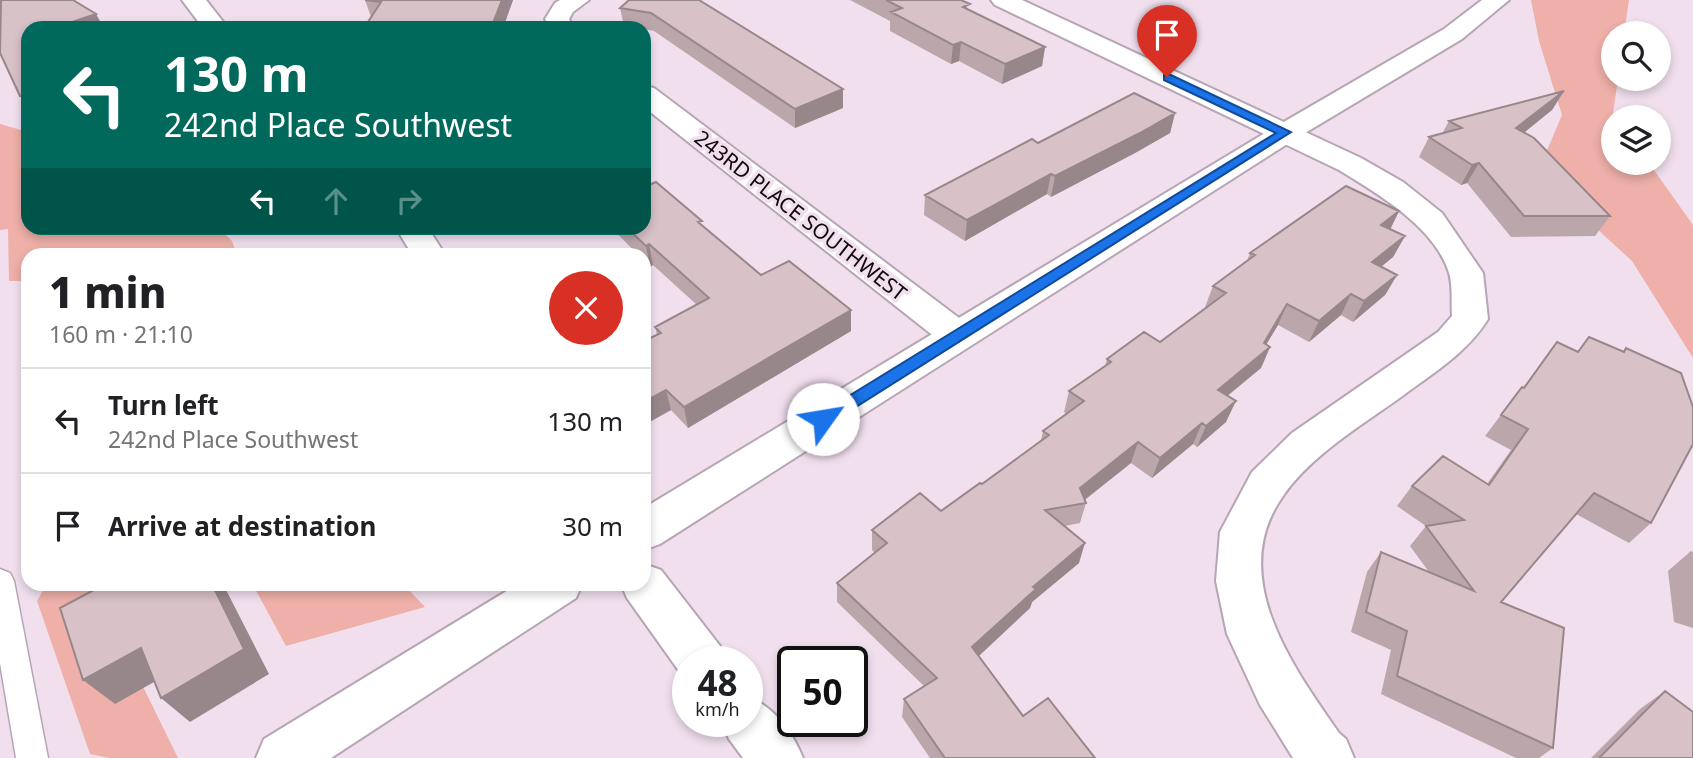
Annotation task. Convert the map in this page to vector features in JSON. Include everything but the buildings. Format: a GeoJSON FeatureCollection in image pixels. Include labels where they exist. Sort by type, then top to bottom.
{"type":"FeatureCollection","features":[{"type":"Feature","properties":{"kind":"street"},"geometry":{"type":"LineString","coordinates":[[194,0],[210,21]]}},
{"type":"Feature","properties":{"kind":"street"},"geometry":{"type":"LineString","coordinates":[[1003,0],[1350,164],[1392,189],[1431,220],[1466,273],[1470,318],[1451,341],[1307,444],[1267,484],[1242,532],[1239,581],[1251,634],[1278,688],[1320,752],[1327,758]]}},
{"type":"Feature","properties":{"kind":"street"},"geometry":{"type":"LineString","coordinates":[[651,527],[1285,132],[1453,34],[1492,1]]}},
{"type":"Feature","properties":{"kind":"street","name":"243RD PLACE SOUTHWEST"},"geometry":{"type":"LineString","coordinates":[[651,99],[958,336]]}},
{"type":"Feature","properties":{"kind":"street"},"geometry":{"type":"LineString","coordinates":[[283,758],[548,591]]}},
{"type":"Feature","properties":{"kind":"street"},"geometry":{"type":"LineString","coordinates":[[649,591],[690,646]]}},
{"type":"Feature","properties":{"kind":"street"},"geometry":{"type":"LineString","coordinates":[[760,737],[776,758]]}},
{"type":"Feature","properties":{"kind":"lane"},"geometry":{"type":"LineString","coordinates":[[0,581],[32,758]]}},
{"type":"Feature","properties":{"kind":"shaded area"},"geometry":{"type":"Polygon","coordinates":[[[1531,0],[1629,0],[1626,21],[1601,21],[1601,91],[1616,91],[1614,105],[1601,105],[1601,175],[1658,175],[1693,225],[1693,358],[1632,261],[1537,174],[1562,115],[1539,41],[1531,0]]]}},
{"type":"Feature","properties":{"kind":"shaded area"},"geometry":{"type":"Polygon","coordinates":[[[0,124],[21,130],[21,235],[226,235],[234,248],[21,248],[21,281],[9,281],[8,229],[0,230],[0,124]]]}},
{"type":"Feature","properties":{"kind":"shaded area"},"geometry":{"type":"Polygon","coordinates":[[[43,591],[106,591],[98,595],[178,758],[109,758],[90,754],[37,601],[43,591]]]}},
{"type":"Feature","properties":{"kind":"shaded area"},"geometry":{"type":"Polygon","coordinates":[[[256,591],[410,591],[425,607],[286,646],[256,591]]]}},
{"type":"Feature","properties":{"kind":"route"},"geometry":{"type":"LineString","coordinates":[[823,419],[1285,132],[1167,77]]}}]}
